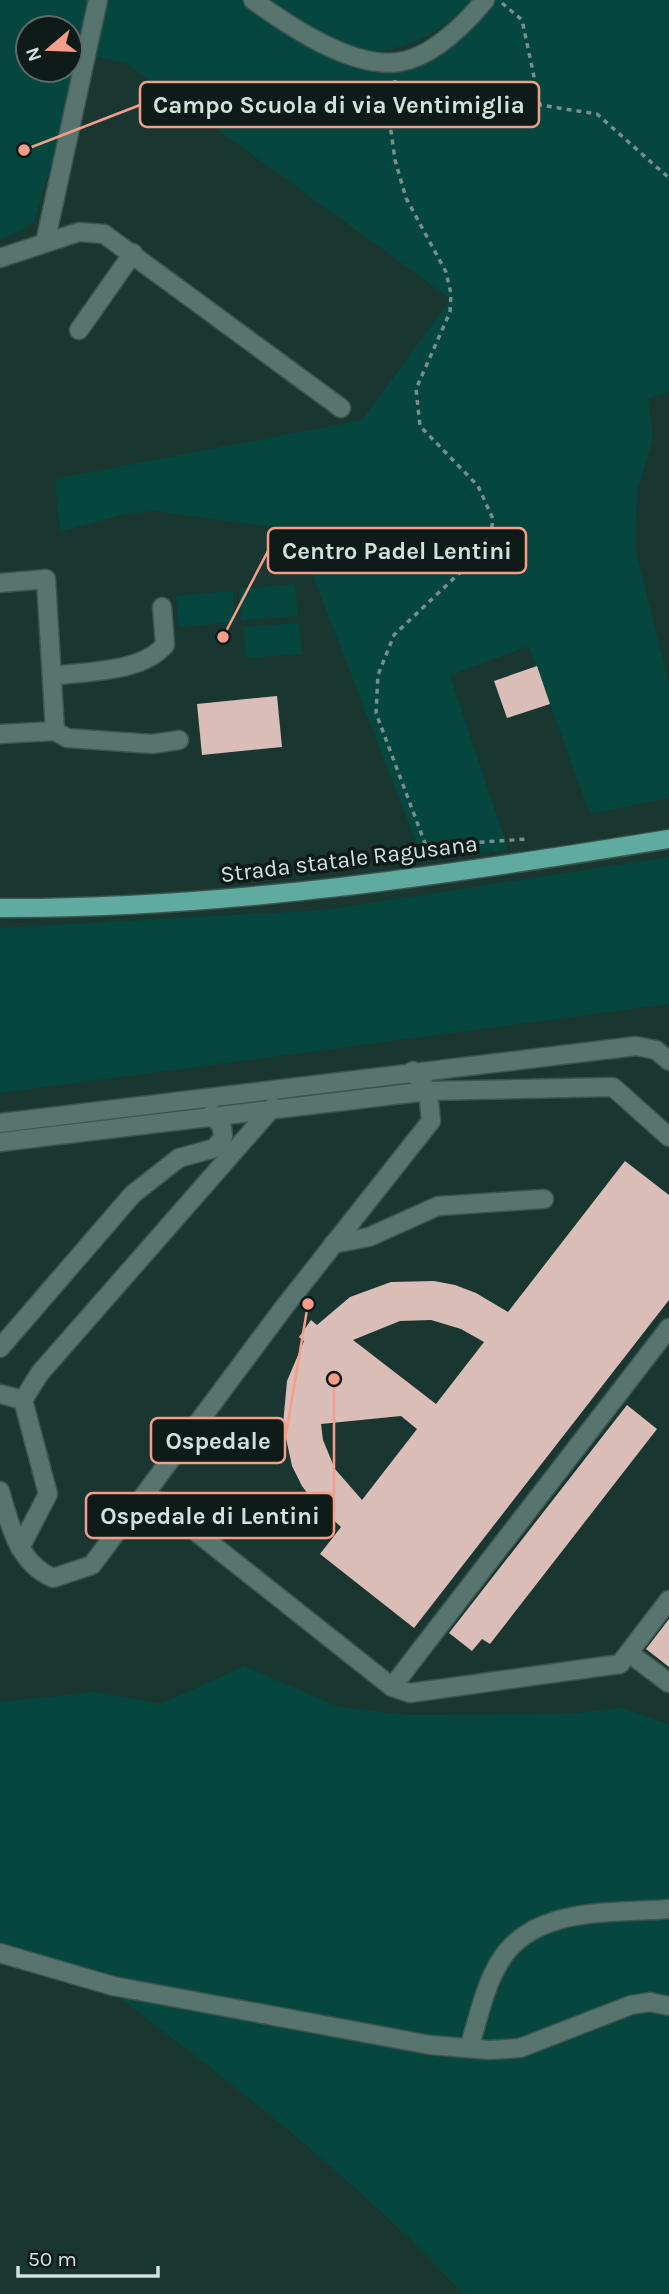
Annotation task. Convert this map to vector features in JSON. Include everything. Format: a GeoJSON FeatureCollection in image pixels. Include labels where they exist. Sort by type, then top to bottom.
{"type":"FeatureCollection","features":[{"type":"Feature","properties":{"kind":"main road","name":"Strada statale Ragusana"},"geometry":{"type":"LineString","coordinates":[[0,910],[296,892],[518,863],[669,839]]}},
{"type":"Feature","properties":{"kind":"lane"},"geometry":{"type":"LineString","coordinates":[[46,243],[98,0]]}},
{"type":"Feature","properties":{"kind":"lane"},"geometry":{"type":"LineString","coordinates":[[253,0],[282,20],[345,52],[379,62],[400,61],[460,29],[485,0]]}},
{"type":"Feature","properties":{"kind":"lane"},"geometry":{"type":"LineString","coordinates":[[0,258],[79,232],[104,234],[341,408]]}},
{"type":"Feature","properties":{"kind":"lane"},"geometry":{"type":"LineString","coordinates":[[79,330],[133,253]]}},
{"type":"Feature","properties":{"kind":"lane"},"geometry":{"type":"LineString","coordinates":[[0,583],[46,579],[55,731]]}},
{"type":"Feature","properties":{"kind":"lane"},"geometry":{"type":"LineString","coordinates":[[52,676],[138,663],[157,654],[164,645],[162,607]]}},
{"type":"Feature","properties":{"kind":"lane"},"geometry":{"type":"LineString","coordinates":[[0,734],[55,731],[67,738],[152,744],[179,740]]}},
{"type":"Feature","properties":{"kind":"lane"},"geometry":{"type":"LineString","coordinates":[[0,1123],[636,1046],[656,1050],[669,1061]]}},
{"type":"Feature","properties":{"kind":"lane"},"geometry":{"type":"LineString","coordinates":[[478,1064],[471,1079],[478,1090]]}},
{"type":"Feature","properties":{"kind":"lane"},"geometry":{"type":"LineString","coordinates":[[413,1071],[428,1091],[431,1121]]}},
{"type":"Feature","properties":{"kind":"lane"},"geometry":{"type":"LineString","coordinates":[[0,1142],[212,1114],[428,1091],[613,1087],[669,1137]]}},
{"type":"Feature","properties":{"kind":"lane"},"geometry":{"type":"LineString","coordinates":[[0,1491],[20,1548],[36,1571],[52,1578],[71,1575],[92,1565],[333,1244],[457,1090]]}},
{"type":"Feature","properties":{"kind":"lane"},"geometry":{"type":"LineString","coordinates":[[20,1548],[48,1494],[23,1400],[40,1373],[273,1107]]}},
{"type":"Feature","properties":{"kind":"lane"},"geometry":{"type":"LineString","coordinates":[[0,1348],[134,1194],[179,1158],[215,1148],[223,1137],[222,1126],[212,1114]]}},
{"type":"Feature","properties":{"kind":"lane"},"geometry":{"type":"LineString","coordinates":[[203,1152],[215,1163],[216,1174]]}},
{"type":"Feature","properties":{"kind":"lane"},"geometry":{"type":"LineString","coordinates":[[333,1244],[369,1237],[438,1206],[544,1199]]}},
{"type":"Feature","properties":{"kind":"lane"},"geometry":{"type":"LineString","coordinates":[[392,1687],[669,1328]]}},
{"type":"Feature","properties":{"kind":"lane"},"geometry":{"type":"LineString","coordinates":[[0,1394],[23,1400]]}},
{"type":"Feature","properties":{"kind":"lane"},"geometry":{"type":"LineString","coordinates":[[147,1493],[392,1687],[410,1693],[620,1664],[669,1600]]}},
{"type":"Feature","properties":{"kind":"lane"},"geometry":{"type":"LineString","coordinates":[[629,1653],[669,1683]]}},
{"type":"Feature","properties":{"kind":"lane"},"geometry":{"type":"LineString","coordinates":[[469,2048],[499,1962],[531,1929],[565,1918],[669,1909]]}},
{"type":"Feature","properties":{"kind":"lane"},"geometry":{"type":"LineString","coordinates":[[0,1953],[113,1986],[430,2045],[520,2048],[631,2005],[650,2002],[669,2006]]}},
{"type":"Feature","properties":{"kind":"path"},"geometry":{"type":"LineString","coordinates":[[496,0],[509,7],[522,20],[540,104],[597,114],[669,178]]}},
{"type":"Feature","properties":{"kind":"path"},"geometry":{"type":"LineString","coordinates":[[400,61],[391,94],[390,124],[395,160],[406,198],[446,272],[451,294],[450,312],[416,389],[420,426],[478,486],[493,519],[489,545],[394,635],[378,676],[376,713],[426,846],[527,839]]}},
{"type":"Feature","properties":{"kind":"green space"},"geometry":{"type":"Polygon","coordinates":[[[0,0],[92,0],[84,42],[84,14],[14,14],[14,84],[76,84],[34,221],[21,231],[0,239],[0,0]]]}},
{"type":"Feature","properties":{"kind":"green space"},"geometry":{"type":"Polygon","coordinates":[[[104,0],[244,0],[292,34],[409,63],[492,0],[669,0],[669,392],[648,398],[653,438],[637,491],[636,552],[669,685],[669,798],[590,814],[529,646],[450,675],[508,850],[423,860],[301,545],[272,527],[154,511],[120,515],[60,532],[55,479],[362,420],[451,299],[126,63],[92,56],[104,0]]]}},
{"type":"Feature","properties":{"kind":"green space"},"geometry":{"type":"Polygon","coordinates":[[[264,0],[473,0],[428,35],[393,49],[375,51],[356,50],[328,41],[264,0]]]}},
{"type":"Feature","properties":{"kind":"green space"},"geometry":{"type":"Polygon","coordinates":[[[295,584],[298,616],[241,620],[239,589],[295,584]]]}},
{"type":"Feature","properties":{"kind":"green space"},"geometry":{"type":"Polygon","coordinates":[[[233,591],[235,622],[179,627],[176,596],[233,591]]]}},
{"type":"Feature","properties":{"kind":"green space"},"geometry":{"type":"Polygon","coordinates":[[[299,623],[302,654],[246,658],[243,627],[299,623]]]}},
{"type":"Feature","properties":{"kind":"green space"},"geometry":{"type":"Polygon","coordinates":[[[669,857],[669,1004],[0,1093],[0,928],[325,910],[669,857]]]}},
{"type":"Feature","properties":{"kind":"green space"},"geometry":{"type":"Polygon","coordinates":[[[244,1666],[339,1707],[407,1715],[565,1714],[623,1708],[669,1724],[669,1903],[524,1926],[459,2041],[118,1981],[0,1945],[0,1702],[95,1692],[161,1704],[244,1666]]]}},
{"type":"Feature","properties":{"kind":"green space"},"geometry":{"type":"Polygon","coordinates":[[[669,1915],[669,1998],[640,1995],[520,2041],[484,2044],[480,2034],[496,1982],[521,1943],[560,1925],[669,1915]]]}},
{"type":"Feature","properties":{"kind":"green space"},"geometry":{"type":"Polygon","coordinates":[[[116,1995],[426,2052],[482,2059],[515,2053],[621,2011],[669,2013],[669,2294],[463,2294],[340,2174],[207,2065],[116,1995]]]}},
{"type":"Feature","properties":{"kind":"building"},"geometry":{"type":"Polygon","coordinates":[[[537,666],[550,704],[507,718],[494,681],[537,666]]]}},
{"type":"Feature","properties":{"kind":"building"},"geometry":{"type":"Polygon","coordinates":[[[277,696],[282,747],[202,755],[197,704],[277,696]]]}},
{"type":"Feature","properties":{"kind":"building"},"geometry":{"type":"Polygon","coordinates":[[[625,1161],[669,1195],[669,1300],[414,1628],[320,1554],[341,1527],[315,1503],[302,1486],[292,1466],[283,1424],[287,1381],[304,1341],[299,1337],[311,1320],[317,1325],[350,1297],[391,1282],[434,1281],[455,1285],[476,1293],[508,1312],[625,1161]],[[431,1320],[400,1321],[353,1340],[436,1404],[484,1342],[461,1329],[431,1320]],[[401,1416],[321,1424],[323,1440],[335,1469],[362,1500],[417,1429],[401,1416]]]}},
{"type":"Feature","properties":{"kind":"building"},"geometry":{"type":"Polygon","coordinates":[[[627,1405],[657,1429],[490,1644],[482,1639],[472,1651],[449,1633],[627,1405]]]}},
{"type":"Feature","properties":{"kind":"building"},"geometry":{"type":"Polygon","coordinates":[[[669,1619],[669,1667],[646,1649],[669,1619]]]}},
{"type":"Feature","properties":{"kind":"place","name":"Campo Scuola di via Ventimiglia"},"geometry":{"type":"Point","coordinates":[24,150]}},
{"type":"Feature","properties":{"kind":"place","name":"Centro Padel Lentini"},"geometry":{"type":"Point","coordinates":[223,637]}},
{"type":"Feature","properties":{"kind":"place","name":"Ospedale"},"geometry":{"type":"Point","coordinates":[308,1304]}},
{"type":"Feature","properties":{"kind":"place","name":"Ospedale di Lentini"},"geometry":{"type":"Point","coordinates":[334,1379]}}]}
